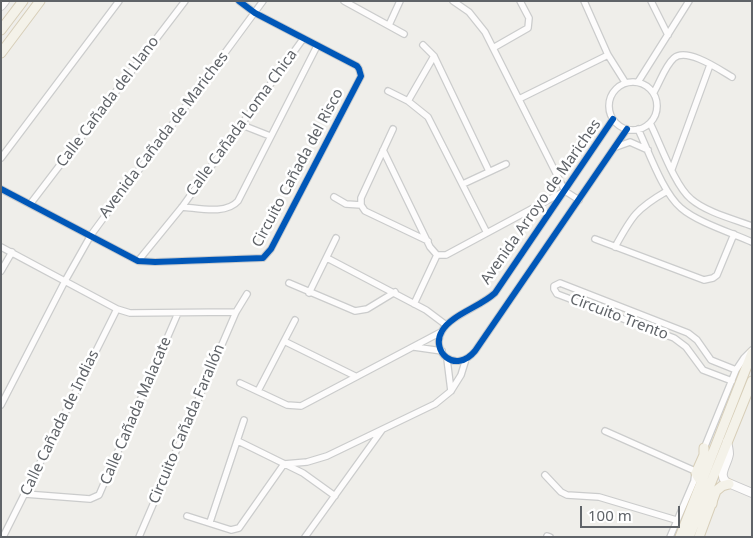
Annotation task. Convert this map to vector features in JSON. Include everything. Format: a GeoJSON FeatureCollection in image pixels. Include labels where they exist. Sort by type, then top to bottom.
{"type":"FeatureCollection","features":[{"type":"Feature","properties":{"kind":"main road"},"geometry":{"type":"LineString","coordinates":[[1,30],[23,1]]}},
{"type":"Feature","properties":{"kind":"main road"},"geometry":{"type":"LineString","coordinates":[[1,53],[40,1]]}},
{"type":"Feature","properties":{"kind":"main road"},"geometry":{"type":"LineString","coordinates":[[689,537],[752,351]]}},
{"type":"Feature","properties":{"kind":"main road"},"geometry":{"type":"LineString","coordinates":[[680,537],[706,484],[713,477],[752,380]]}},
{"type":"Feature","properties":{"kind":"main road"},"geometry":{"type":"LineString","coordinates":[[704,448],[704,455],[696,473],[714,495],[712,504]]}},
{"type":"Feature","properties":{"kind":"main road"},"geometry":{"type":"LineString","coordinates":[[699,537],[718,488],[729,484]]}},
{"type":"Feature","properties":{"kind":"street"},"geometry":{"type":"LineString","coordinates":[[1,6],[5,1]]}},
{"type":"Feature","properties":{"kind":"street"},"geometry":{"type":"LineString","coordinates":[[1,158],[119,1]]}},
{"type":"Feature","properties":{"kind":"street","name":"Calle Cañada del Llano"},"geometry":{"type":"LineString","coordinates":[[31,204],[185,1]]}},
{"type":"Feature","properties":{"kind":"street","name":"Circuito Cañada del Risco"},"geometry":{"type":"LineString","coordinates":[[1,189],[138,261],[263,258],[271,249],[361,76],[357,66],[255,13],[240,1]]}},
{"type":"Feature","properties":{"kind":"street","name":"Avenida Cañada de Mariches"},"geometry":{"type":"LineString","coordinates":[[1,405],[91,235],[263,1]]}},
{"type":"Feature","properties":{"kind":"street"},"geometry":{"type":"LineString","coordinates":[[344,1],[404,34]]}},
{"type":"Feature","properties":{"kind":"street"},"geometry":{"type":"LineString","coordinates":[[389,25],[400,1]]}},
{"type":"Feature","properties":{"kind":"street"},"geometry":{"type":"LineString","coordinates":[[493,48],[528,28],[529,18],[520,1]]}},
{"type":"Feature","properties":{"kind":"street"},"geometry":{"type":"LineString","coordinates":[[584,1],[608,55],[626,82]]}},
{"type":"Feature","properties":{"kind":"street"},"geometry":{"type":"LineString","coordinates":[[651,1],[668,35]]}},
{"type":"Feature","properties":{"kind":"street"},"geometry":{"type":"LineString","coordinates":[[638,82],[689,1]]}},
{"type":"Feature","properties":{"kind":"street"},"geometry":{"type":"LineString","coordinates":[[457,2],[477,21],[493,48],[565,191],[579,200]]}},
{"type":"Feature","properties":{"kind":"street","name":"Calle Cañada Loma Chica"},"geometry":{"type":"LineString","coordinates":[[138,261],[182,207],[303,39]]}},
{"type":"Feature","properties":{"kind":"street"},"geometry":{"type":"LineString","coordinates":[[423,45],[434,56],[489,171]]}},
{"type":"Feature","properties":{"kind":"street","name":"Calle Cañada Loma Chica"},"geometry":{"type":"LineString","coordinates":[[182,207],[224,209],[238,201],[317,46]]}},
{"type":"Feature","properties":{"kind":"street"},"geometry":{"type":"LineString","coordinates":[[519,99],[608,55]]}},
{"type":"Feature","properties":{"kind":"street"},"geometry":{"type":"LineString","coordinates":[[654,92],[673,59],[680,55],[689,55],[732,76]]}},
{"type":"Feature","properties":{"kind":"street"},"geometry":{"type":"LineString","coordinates":[[408,101],[434,56]]}},
{"type":"Feature","properties":{"kind":"street"},"geometry":{"type":"LineString","coordinates":[[672,170],[710,65]]}},
{"type":"Feature","properties":{"kind":"street"},"geometry":{"type":"LineString","coordinates":[[626,82],[638,82],[649,87],[654,92],[658,108],[650,123],[638,130],[627,129],[613,119],[609,105],[610,98],[614,91],[626,82]]}},
{"type":"Feature","properties":{"kind":"street"},"geometry":{"type":"LineString","coordinates":[[388,92],[408,101],[428,117],[487,233]]}},
{"type":"Feature","properties":{"kind":"street","name":"Avenida Arroyo de Mariches"},"geometry":{"type":"LineString","coordinates":[[441,332],[454,318],[481,304],[495,293],[613,119]]}},
{"type":"Feature","properties":{"kind":"street"},"geometry":{"type":"LineString","coordinates":[[650,123],[679,184],[690,198],[704,207],[752,226]]}},
{"type":"Feature","properties":{"kind":"street"},"geometry":{"type":"LineString","coordinates":[[242,125],[270,136]]}},
{"type":"Feature","properties":{"kind":"street"},"geometry":{"type":"LineString","coordinates":[[393,129],[361,198],[361,206],[365,211],[428,241]]}},
{"type":"Feature","properties":{"kind":"street","name":"Avenida Arroyo de Mariches"},"geometry":{"type":"LineString","coordinates":[[451,391],[466,359],[475,351],[496,321],[627,129]]}},
{"type":"Feature","properties":{"kind":"street"},"geometry":{"type":"LineString","coordinates":[[638,130],[667,191],[677,204],[688,213],[752,242]]}},
{"type":"Feature","properties":{"kind":"street"},"geometry":{"type":"LineString","coordinates":[[615,148],[623,143],[630,142],[648,150]]}},
{"type":"Feature","properties":{"kind":"street"},"geometry":{"type":"LineString","coordinates":[[383,150],[433,252],[437,255],[446,255],[565,191]]}},
{"type":"Feature","properties":{"kind":"street"},"geometry":{"type":"LineString","coordinates":[[462,184],[506,164]]}},
{"type":"Feature","properties":{"kind":"street"},"geometry":{"type":"LineString","coordinates":[[615,247],[628,223],[641,208],[667,191]]}},
{"type":"Feature","properties":{"kind":"street"},"geometry":{"type":"LineString","coordinates":[[334,198],[346,204],[361,206]]}},
{"type":"Feature","properties":{"kind":"street"},"geometry":{"type":"LineString","coordinates":[[595,239],[704,280],[709,280],[717,274],[734,234]]}},
{"type":"Feature","properties":{"kind":"street"},"geometry":{"type":"LineString","coordinates":[[309,293],[336,238]]}},
{"type":"Feature","properties":{"kind":"street"},"geometry":{"type":"LineString","coordinates":[[1,247],[117,309],[130,313],[236,312]]}},
{"type":"Feature","properties":{"kind":"street"},"geometry":{"type":"LineString","coordinates":[[1,271],[12,252]]}},
{"type":"Feature","properties":{"kind":"street"},"geometry":{"type":"LineString","coordinates":[[414,304],[437,255]]}},
{"type":"Feature","properties":{"kind":"street"},"geometry":{"type":"LineString","coordinates":[[327,258],[395,292],[432,313],[446,325]]}},
{"type":"Feature","properties":{"kind":"street"},"geometry":{"type":"LineString","coordinates":[[288,283],[355,311],[367,309],[395,292]]}},
{"type":"Feature","properties":{"kind":"street","name":"Circuito Trento"},"geometry":{"type":"LineString","coordinates":[[732,381],[703,370],[681,342],[674,338],[557,294],[554,286],[560,283],[678,328],[692,335],[711,360],[736,370]]}},
{"type":"Feature","properties":{"kind":"street","name":"Circuito Cañada Farallón"},"geometry":{"type":"LineString","coordinates":[[139,537],[236,312],[247,294]]}},
{"type":"Feature","properties":{"kind":"street"},"geometry":{"type":"LineString","coordinates":[[610,313],[614,304]]}},
{"type":"Feature","properties":{"kind":"street","name":"Calle Cañada de Indias"},"geometry":{"type":"LineString","coordinates":[[3,537],[117,309]]}},
{"type":"Feature","properties":{"kind":"street","name":"Calle Cañada Malacate"},"geometry":{"type":"LineString","coordinates":[[25,494],[90,499],[99,495],[178,313]]}},
{"type":"Feature","properties":{"kind":"street"},"geometry":{"type":"LineString","coordinates":[[258,391],[295,320]]}},
{"type":"Feature","properties":{"kind":"street"},"geometry":{"type":"LineString","coordinates":[[674,338],[678,328]]}},
{"type":"Feature","properties":{"kind":"street"},"geometry":{"type":"LineString","coordinates":[[240,383],[287,405],[302,406],[355,376],[441,332]]}},
{"type":"Feature","properties":{"kind":"street"},"geometry":{"type":"LineString","coordinates":[[187,516],[231,530],[239,528],[284,464],[307,462],[327,456],[435,404],[451,391],[447,359],[442,351],[439,338],[441,332]]}},
{"type":"Feature","properties":{"kind":"street"},"geometry":{"type":"LineString","coordinates":[[284,341],[355,376]]}},
{"type":"Feature","properties":{"kind":"street"},"geometry":{"type":"LineString","coordinates":[[414,347],[442,351]]}},
{"type":"Feature","properties":{"kind":"street"},"geometry":{"type":"LineString","coordinates":[[691,355],[701,347]]}},
{"type":"Feature","properties":{"kind":"street"},"geometry":{"type":"LineString","coordinates":[[670,537],[694,481],[695,471],[736,370],[744,358],[752,351]]}},
{"type":"Feature","properties":{"kind":"street"},"geometry":{"type":"LineString","coordinates":[[447,359],[453,361],[466,359]]}},
{"type":"Feature","properties":{"kind":"street"},"geometry":{"type":"LineString","coordinates":[[210,522],[244,420]]}},
{"type":"Feature","properties":{"kind":"street"},"geometry":{"type":"LineString","coordinates":[[305,537],[383,428]]}},
{"type":"Feature","properties":{"kind":"street"},"geometry":{"type":"LineString","coordinates":[[606,431],[695,471]]}},
{"type":"Feature","properties":{"kind":"street"},"geometry":{"type":"LineString","coordinates":[[238,441],[303,474],[336,496]]}},
{"type":"Feature","properties":{"kind":"street"},"geometry":{"type":"LineString","coordinates":[[727,442],[729,454],[722,474],[724,480],[729,484]]}},
{"type":"Feature","properties":{"kind":"street"},"geometry":{"type":"LineString","coordinates":[[303,474],[307,462]]}},
{"type":"Feature","properties":{"kind":"street"},"geometry":{"type":"LineString","coordinates":[[545,475],[561,492],[567,495],[599,497],[676,520]]}},
{"type":"Feature","properties":{"kind":"street"},"geometry":{"type":"LineString","coordinates":[[713,477],[752,492]]}},
{"type":"Feature","properties":{"kind":"cycle path"},"geometry":{"type":"LineString","coordinates":[[1,189],[138,261],[263,258],[271,249],[361,76],[357,66],[255,13],[239,1]]}},
{"type":"Feature","properties":{"kind":"cycle path"},"geometry":{"type":"LineString","coordinates":[[613,119],[495,293],[446,325],[439,339],[439,346],[446,358],[460,361],[475,351],[627,129]]}}]}
